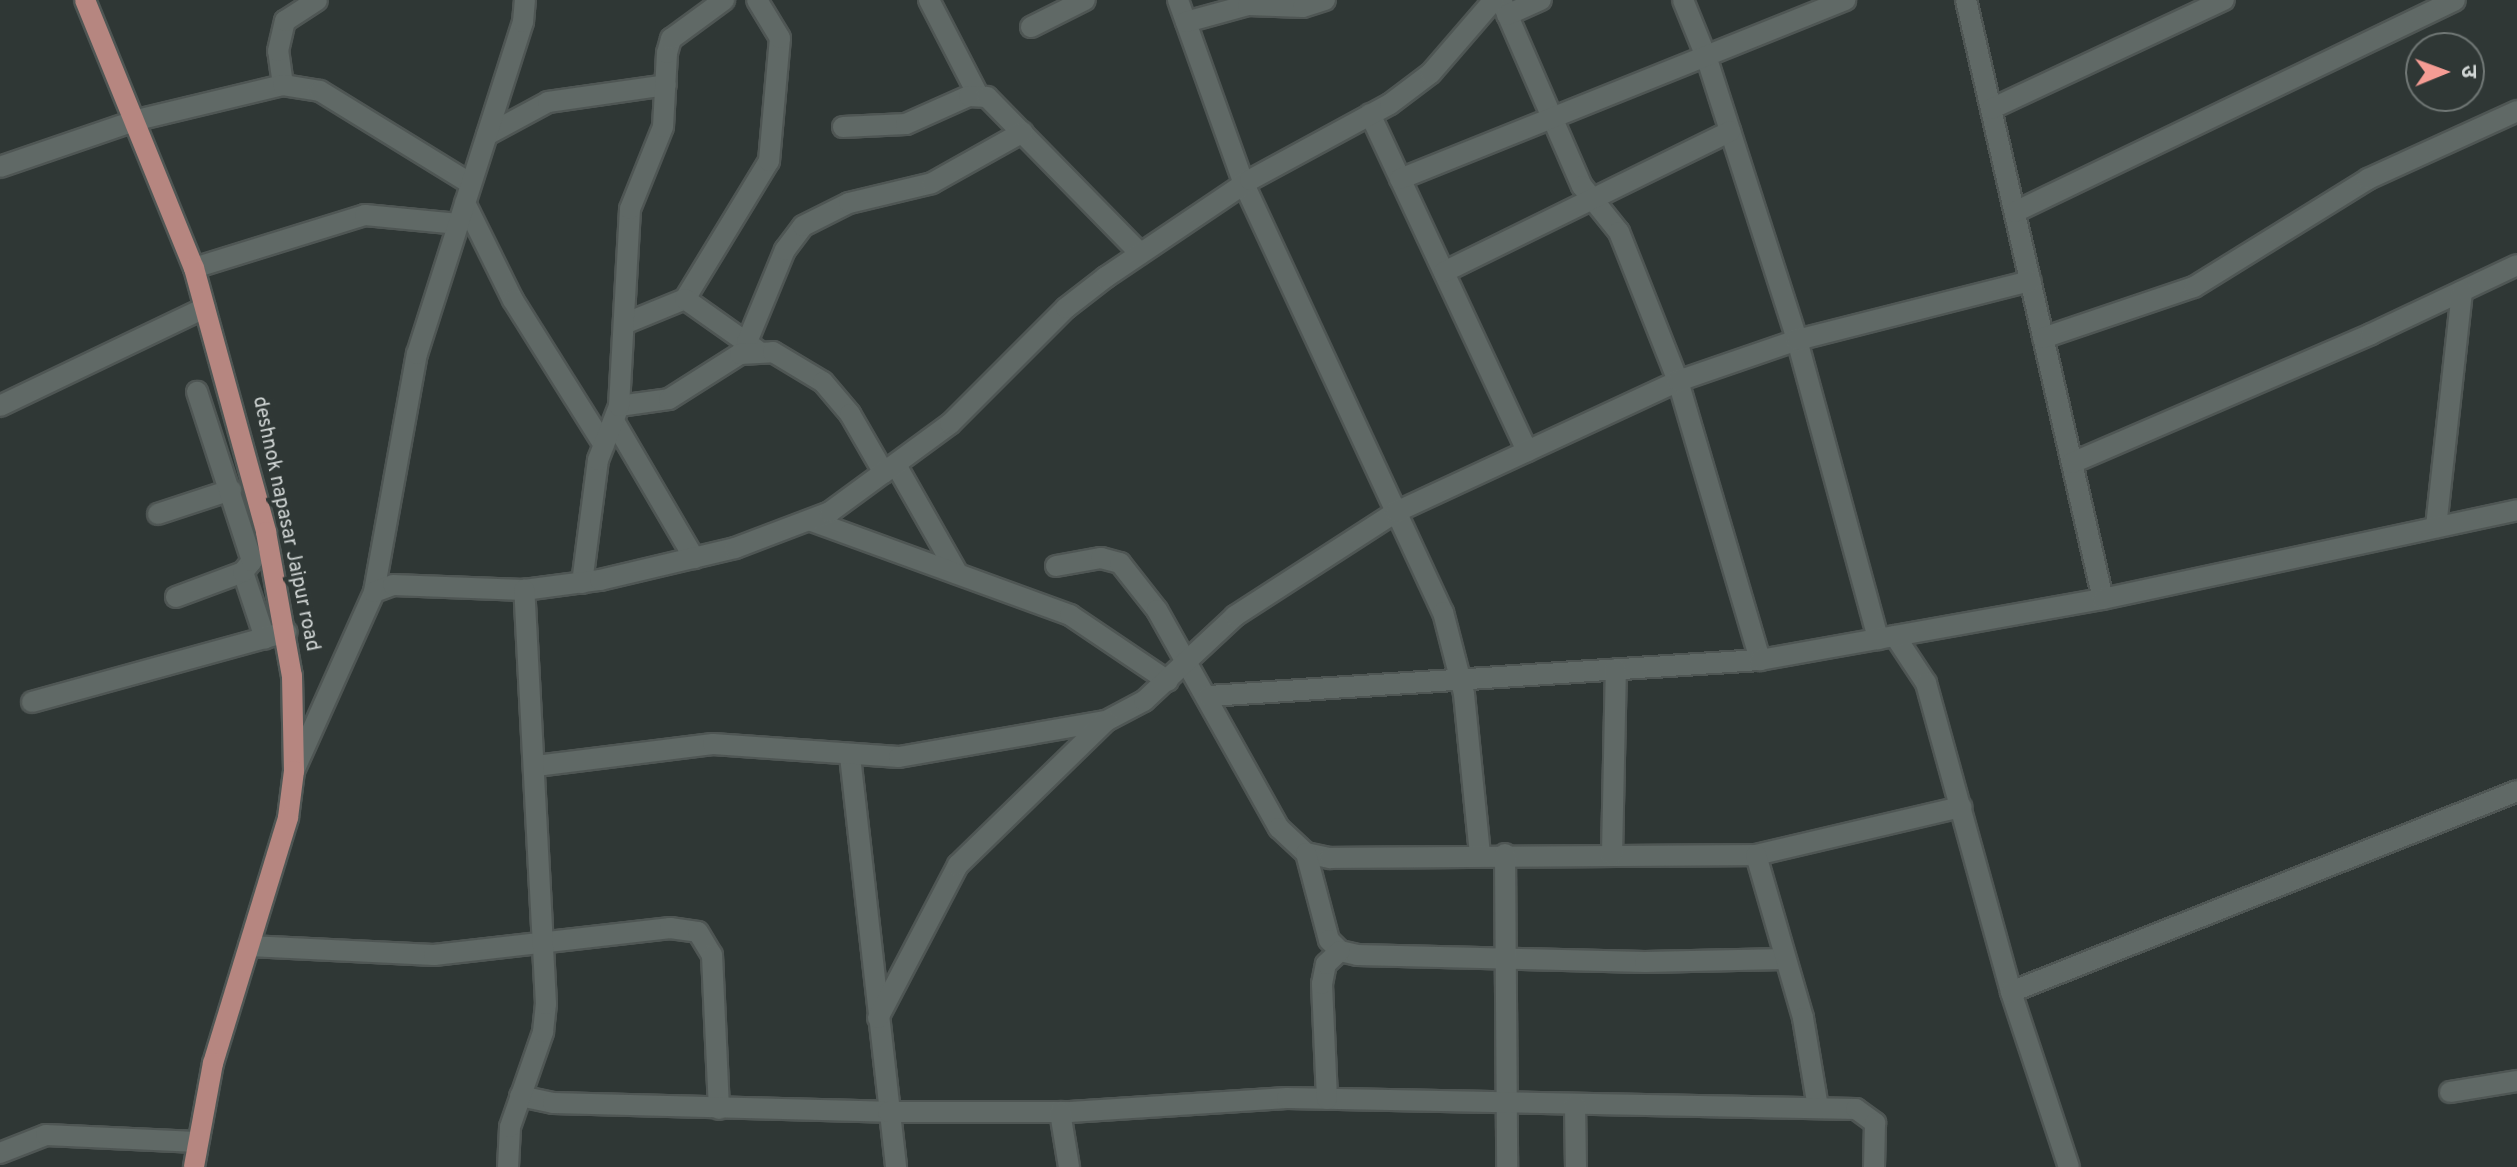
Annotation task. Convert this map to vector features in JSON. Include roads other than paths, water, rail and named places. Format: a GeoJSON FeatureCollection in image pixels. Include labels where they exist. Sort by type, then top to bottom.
{"type":"FeatureCollection","features":[{"type":"Feature","properties":{"kind":"main road","name":"deshnok napasar Jaipur road"},"geometry":{"type":"LineString","coordinates":[[85,0],[137,120],[194,268],[233,396],[287,632],[294,771],[288,818],[213,1063],[194,1167]]}},
{"type":"Feature","properties":{"kind":"street"},"geometry":{"type":"LineString","coordinates":[[283,85],[280,34],[285,21],[317,0]]}},
{"type":"Feature","properties":{"kind":"street"},"geometry":{"type":"LineString","coordinates":[[294,771],[374,592],[417,354],[523,22],[525,0]]}},
{"type":"Feature","properties":{"kind":"street"},"geometry":{"type":"LineString","coordinates":[[582,583],[595,477],[616,414],[630,209],[659,143],[671,39],[724,0]]}},
{"type":"Feature","properties":{"kind":"street"},"geometry":{"type":"LineString","coordinates":[[624,324],[685,299],[769,161],[780,38],[757,0]]}},
{"type":"Feature","properties":{"kind":"street"},"geometry":{"type":"LineString","coordinates":[[929,0],[978,95],[996,103],[1140,253]]}},
{"type":"Feature","properties":{"kind":"street"},"geometry":{"type":"LineString","coordinates":[[1031,27],[1085,0]]}},
{"type":"Feature","properties":{"kind":"street"},"geometry":{"type":"LineString","coordinates":[[1178,0],[1244,184],[1443,612],[1461,679],[1480,855]]}},
{"type":"Feature","properties":{"kind":"street"},"geometry":{"type":"LineString","coordinates":[[1186,22],[1248,5],[1303,7],[1325,0]]}},
{"type":"Feature","properties":{"kind":"street"},"geometry":{"type":"LineString","coordinates":[[374,592],[393,585],[524,590],[582,583],[694,558],[812,521],[950,424],[1066,308],[1140,253],[1244,184],[1370,114],[1431,73],[1501,5],[1541,0]]}},
{"type":"Feature","properties":{"kind":"street"},"geometry":{"type":"LineString","coordinates":[[1683,0],[1707,59],[1797,340],[1886,638],[1926,683],[2011,992],[2069,1167]]}},
{"type":"Feature","properties":{"kind":"street"},"geometry":{"type":"LineString","coordinates":[[1400,179],[1707,59],[1845,0]]}},
{"type":"Feature","properties":{"kind":"street"},"geometry":{"type":"LineString","coordinates":[[1966,0],[2103,599]]}},
{"type":"Feature","properties":{"kind":"street"},"geometry":{"type":"LineString","coordinates":[[1991,109],[2224,0]]}},
{"type":"Feature","properties":{"kind":"street"},"geometry":{"type":"LineString","coordinates":[[2015,212],[2455,0]]}},
{"type":"Feature","properties":{"kind":"street"},"geometry":{"type":"LineString","coordinates":[[1501,5],[1592,201],[1619,232],[1678,381],[1760,660]]}},
{"type":"Feature","properties":{"kind":"street"},"geometry":{"type":"LineString","coordinates":[[0,167],[137,120],[283,85],[320,91],[468,194],[513,300],[604,445]]}},
{"type":"Feature","properties":{"kind":"street"},"geometry":{"type":"LineString","coordinates":[[487,135],[548,102],[666,85]]}},
{"type":"Feature","properties":{"kind":"street"},"geometry":{"type":"LineString","coordinates":[[843,127],[906,124],[978,95]]}},
{"type":"Feature","properties":{"kind":"street"},"geometry":{"type":"LineString","coordinates":[[2043,338],[2194,287],[2368,179],[2517,111]]}},
{"type":"Feature","properties":{"kind":"street"},"geometry":{"type":"LineString","coordinates":[[1370,114],[1527,451]]}},
{"type":"Feature","properties":{"kind":"street"},"geometry":{"type":"LineString","coordinates":[[1444,272],[1730,131]]}},
{"type":"Feature","properties":{"kind":"street"},"geometry":{"type":"LineString","coordinates":[[616,414],[669,399],[752,346],[785,250],[803,226],[849,203],[932,183],[1023,132]]}},
{"type":"Feature","properties":{"kind":"street"},"geometry":{"type":"LineString","coordinates":[[194,268],[365,215],[459,224]]}},
{"type":"Feature","properties":{"kind":"street"},"geometry":{"type":"LineString","coordinates":[[2072,463],[2517,265]]}},
{"type":"Feature","properties":{"kind":"street"},"geometry":{"type":"LineString","coordinates":[[878,1018],[958,865],[1106,721],[1144,701],[1235,616],[1396,512],[1678,381],[1797,340],[2031,281]]}},
{"type":"Feature","properties":{"kind":"street"},"geometry":{"type":"LineString","coordinates":[[2436,527],[2462,291]]}},
{"type":"Feature","properties":{"kind":"street"},"geometry":{"type":"LineString","coordinates":[[685,299],[752,346],[798,362],[823,382],[890,469],[958,574]]}},
{"type":"Feature","properties":{"kind":"street"},"geometry":{"type":"LineString","coordinates":[[0,406],[205,308]]}},
{"type":"Feature","properties":{"kind":"street"},"geometry":{"type":"LineString","coordinates":[[176,597],[243,572],[252,554],[197,392]]}},
{"type":"Feature","properties":{"kind":"street"},"geometry":{"type":"LineString","coordinates":[[616,414],[694,558]]}},
{"type":"Feature","properties":{"kind":"street"},"geometry":{"type":"LineString","coordinates":[[158,514],[231,490]]}},
{"type":"Feature","properties":{"kind":"street"},"geometry":{"type":"LineString","coordinates":[[1209,696],[1760,660],[2103,599],[2517,510]]}},
{"type":"Feature","properties":{"kind":"street"},"geometry":{"type":"LineString","coordinates":[[812,521],[1070,615],[1168,681]]}},
{"type":"Feature","properties":{"kind":"street"},"geometry":{"type":"LineString","coordinates":[[1056,566],[1101,558],[1120,563],[1157,610],[1186,665],[1209,696],[1279,828],[1306,853],[1330,858],[1505,854],[1756,855],[1961,807]]}},
{"type":"Feature","properties":{"kind":"street"},"geometry":{"type":"LineString","coordinates":[[243,572],[265,638]]}},
{"type":"Feature","properties":{"kind":"street"},"geometry":{"type":"LineString","coordinates":[[508,1167],[510,1127],[543,1032],[547,946],[524,590]]}},
{"type":"Feature","properties":{"kind":"street"},"geometry":{"type":"LineString","coordinates":[[32,702],[287,632]]}},
{"type":"Feature","properties":{"kind":"street"},"geometry":{"type":"LineString","coordinates":[[1612,855],[1616,669]]}},
{"type":"Feature","properties":{"kind":"street"},"geometry":{"type":"LineString","coordinates":[[536,766],[713,744],[850,756],[899,757],[1106,721]]}},
{"type":"Feature","properties":{"kind":"street"},"geometry":{"type":"LineString","coordinates":[[850,756],[896,1167]]}},
{"type":"Feature","properties":{"kind":"street"},"geometry":{"type":"LineString","coordinates":[[2011,992],[2517,791]]}},
{"type":"Feature","properties":{"kind":"street"},"geometry":{"type":"LineString","coordinates":[[1306,853],[1329,940],[1340,951],[1507,960],[1784,959]]}},
{"type":"Feature","properties":{"kind":"street"},"geometry":{"type":"LineString","coordinates":[[1505,854],[1507,1167]]}},
{"type":"Feature","properties":{"kind":"street"},"geometry":{"type":"LineString","coordinates":[[1756,855],[1803,1018],[1818,1108]]}},
{"type":"Feature","properties":{"kind":"street"},"geometry":{"type":"LineString","coordinates":[[249,946],[405,956],[547,946],[670,928],[698,932],[712,955],[719,1109]]}},
{"type":"Feature","properties":{"kind":"street"},"geometry":{"type":"LineString","coordinates":[[1327,1099],[1322,984],[1326,964],[1340,951]]}},
{"type":"Feature","properties":{"kind":"street"},"geometry":{"type":"LineString","coordinates":[[2450,1092],[2517,1081]]}},
{"type":"Feature","properties":{"kind":"street"},"geometry":{"type":"LineString","coordinates":[[520,1096],[553,1103],[888,1112],[1060,1112],[1327,1099],[1818,1108],[1868,1113],[1875,1123],[1874,1167]]}},
{"type":"Feature","properties":{"kind":"street"},"geometry":{"type":"LineString","coordinates":[[1575,1105],[1576,1167]]}},
{"type":"Feature","properties":{"kind":"street"},"geometry":{"type":"LineString","coordinates":[[1060,1112],[1069,1167]]}},
{"type":"Feature","properties":{"kind":"street"},"geometry":{"type":"LineString","coordinates":[[0,1153],[46,1135],[197,1142]]}}]}
